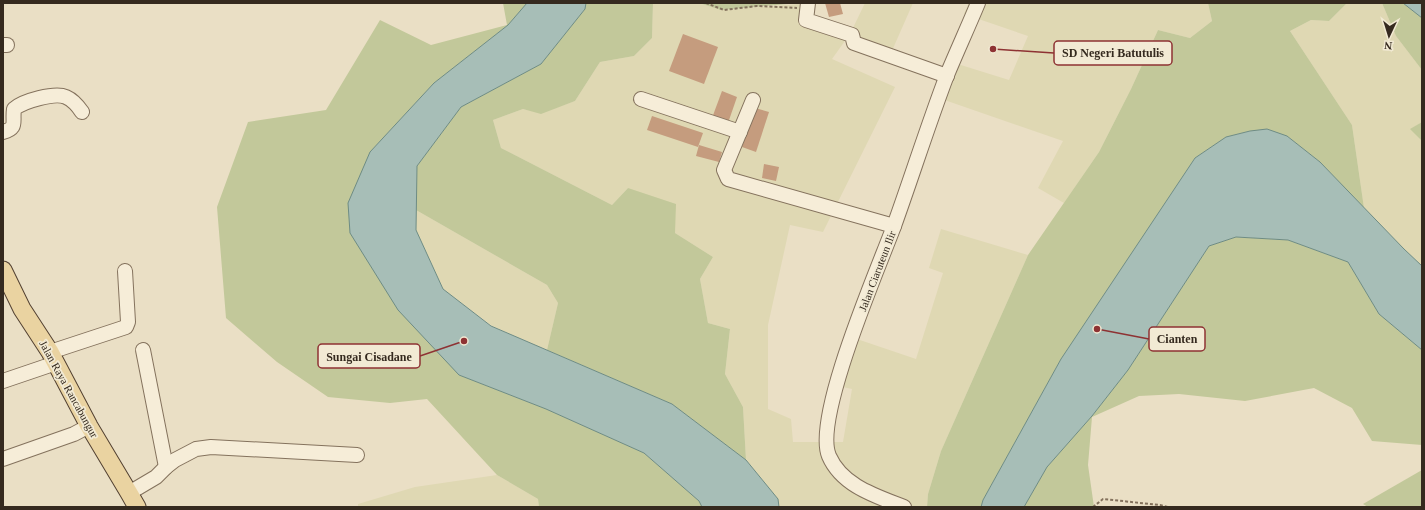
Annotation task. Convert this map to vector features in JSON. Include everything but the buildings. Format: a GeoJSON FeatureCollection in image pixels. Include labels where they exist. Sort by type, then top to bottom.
{"type":"FeatureCollection","features":[{"type":"Feature","properties":{"kind":"main road","name":"Jalan Raya Rancabungur"},"geometry":{"type":"LineString","coordinates":[[3,270],[22,309],[53,357],[89,426],[133,500]]}},
{"type":"Feature","properties":{"kind":"street","name":"Jalan Ciaruteun Ilir"},"geometry":{"type":"LineString","coordinates":[[904,507],[875,496],[852,484],[836,468],[829,455],[826,442],[829,413],[834,392],[851,341],[894,226],[947,76],[978,3]]}},
{"type":"Feature","properties":{"kind":"street"},"geometry":{"type":"LineString","coordinates":[[808,6],[806,20],[852,35],[854,43],[947,76]]}},
{"type":"Feature","properties":{"kind":"street"},"geometry":{"type":"LineString","coordinates":[[3,132],[11,130],[13,127],[14,109],[28,101],[60,95],[72,100],[82,112]]}},
{"type":"Feature","properties":{"kind":"street"},"geometry":{"type":"LineString","coordinates":[[641,99],[740,132]]}},
{"type":"Feature","properties":{"kind":"street"},"geometry":{"type":"LineString","coordinates":[[753,100],[724,170],[728,179],[894,226]]}},
{"type":"Feature","properties":{"kind":"street"},"geometry":{"type":"LineString","coordinates":[[3,381],[53,357],[126,327],[128,322],[125,271]]}},
{"type":"Feature","properties":{"kind":"street"},"geometry":{"type":"LineString","coordinates":[[143,350],[166,467]]}},
{"type":"Feature","properties":{"kind":"street"},"geometry":{"type":"LineString","coordinates":[[3,459],[74,434],[89,426]]}},
{"type":"Feature","properties":{"kind":"street"},"geometry":{"type":"LineString","coordinates":[[133,500],[166,467],[175,460],[196,449],[211,447],[357,455]]}},
{"type":"Feature","properties":{"kind":"path"},"geometry":{"type":"LineString","coordinates":[[706,3],[724,10],[757,6],[808,6]]}},
{"type":"Feature","properties":{"kind":"path"},"geometry":{"type":"LineString","coordinates":[[1093,507],[1103,499],[1168,507]]}},
{"type":"Feature","properties":{"kind":"shaded area"},"geometry":{"type":"Polygon","coordinates":[[[653,3],[699,3],[721,10],[812,3],[810,19],[852,30],[865,3],[913,3],[891,53],[857,42],[852,31],[832,59],[895,87],[823,232],[790,225],[768,325],[768,409],[791,419],[793,442],[843,442],[852,389],[833,385],[848,336],[916,359],[943,273],[929,268],[941,229],[1028,255],[941,451],[928,494],[927,507],[779,507],[778,499],[746,460],[743,407],[725,374],[730,329],[708,323],[700,279],[713,257],[675,233],[628,188],[612,205],[501,148],[493,120],[523,109],[541,113],[575,101],[600,62],[634,56],[652,38],[653,3]]]}},
{"type":"Feature","properties":{"kind":"shaded area"},"geometry":{"type":"Polygon","coordinates":[[[969,3],[1208,3],[1212,21],[1190,38],[1158,30],[1131,89],[1099,152],[1064,203],[1038,188],[1063,141],[933,96],[948,61],[1009,80],[1028,36],[964,14],[969,3]]]}},
{"type":"Feature","properties":{"kind":"shaded area"},"geometry":{"type":"Polygon","coordinates":[[[1347,3],[1382,3],[1396,36],[1422,70],[1422,122],[1411,129],[1422,141],[1422,266],[1364,208],[1352,125],[1290,31],[1311,20],[1329,21],[1347,3]]]}},
{"type":"Feature","properties":{"kind":"shaded area"},"geometry":{"type":"Polygon","coordinates":[[[416,210],[547,285],[558,303],[547,350],[492,326],[443,289],[416,230],[416,210]]]}},
{"type":"Feature","properties":{"kind":"shaded area"},"geometry":{"type":"Polygon","coordinates":[[[497,475],[538,499],[539,507],[358,507],[358,504],[415,487],[497,475]]]}},
{"type":"Feature","properties":{"kind":"green space"},"geometry":{"type":"Polygon","coordinates":[[[503,3],[527,3],[508,25],[434,83],[370,152],[459,375],[546,409],[644,453],[699,501],[702,507],[539,507],[538,499],[497,475],[427,399],[390,403],[328,397],[277,362],[226,318],[217,207],[248,122],[326,110],[380,20],[431,45],[507,25],[503,3]]]}},
{"type":"Feature","properties":{"kind":"green space"},"geometry":{"type":"Polygon","coordinates":[[[586,3],[653,3],[652,38],[634,56],[600,62],[575,101],[541,114],[523,109],[493,120],[501,148],[612,205],[628,188],[676,204],[675,233],[713,257],[700,279],[708,323],[730,329],[725,374],[743,407],[746,460],[672,404],[547,350],[558,303],[547,285],[416,210],[417,166],[461,107],[541,64],[585,9],[586,3]]]}},
{"type":"Feature","properties":{"kind":"green space"},"geometry":{"type":"Polygon","coordinates":[[[699,3],[800,3],[721,10],[699,3]]]}},
{"type":"Feature","properties":{"kind":"green space"},"geometry":{"type":"Polygon","coordinates":[[[1208,3],[1347,3],[1329,21],[1311,20],[1290,31],[1352,125],[1364,208],[1320,162],[1287,136],[1250,131],[1226,137],[1195,158],[1061,359],[983,500],[981,507],[927,507],[928,494],[941,451],[1028,255],[1099,152],[1131,89],[1158,30],[1190,38],[1212,21],[1208,3]]]}},
{"type":"Feature","properties":{"kind":"green space"},"geometry":{"type":"Polygon","coordinates":[[[1382,3],[1403,3],[1422,18],[1422,70],[1396,36],[1382,3]]]}},
{"type":"Feature","properties":{"kind":"green space"},"geometry":{"type":"Polygon","coordinates":[[[1422,122],[1422,141],[1410,129],[1422,122]]]}},
{"type":"Feature","properties":{"kind":"green space"},"geometry":{"type":"Polygon","coordinates":[[[1236,237],[1288,240],[1348,262],[1379,314],[1422,350],[1422,445],[1372,441],[1352,408],[1314,388],[1245,401],[1179,394],[1139,396],[1092,417],[1088,465],[1094,507],[1024,507],[1047,467],[1092,416],[1128,370],[1209,246],[1236,237]]]}},
{"type":"Feature","properties":{"kind":"green space"},"geometry":{"type":"Polygon","coordinates":[[[1422,470],[1422,507],[1368,507],[1363,504],[1422,470]]]}},
{"type":"Feature","properties":{"kind":"water"},"geometry":{"type":"Polygon","coordinates":[[[527,3],[586,3],[585,9],[541,64],[461,107],[417,166],[416,230],[443,289],[491,326],[672,404],[746,460],[778,499],[779,507],[702,507],[699,501],[644,453],[546,409],[459,375],[398,310],[350,233],[348,203],[370,152],[434,83],[508,25],[527,3]]]}},
{"type":"Feature","properties":{"kind":"water"},"geometry":{"type":"Polygon","coordinates":[[[1403,3],[1422,3],[1422,18],[1403,3]]]}},
{"type":"Feature","properties":{"kind":"water"},"geometry":{"type":"Polygon","coordinates":[[[1267,129],[1287,136],[1320,162],[1422,266],[1422,350],[1379,314],[1348,262],[1288,240],[1236,237],[1209,246],[1128,370],[1092,416],[1047,467],[1024,507],[981,507],[983,500],[1061,359],[1195,158],[1226,137],[1250,131],[1267,129]]]}},
{"type":"Feature","properties":{"kind":"place","name":"SD Negeri Batutulis"},"geometry":{"type":"Point","coordinates":[993,49]}},
{"type":"Feature","properties":{"kind":"place","name":"Cianten"},"geometry":{"type":"Point","coordinates":[1097,329]}},
{"type":"Feature","properties":{"kind":"place","name":"Sungai Cisadane"},"geometry":{"type":"Point","coordinates":[464,341]}}]}
